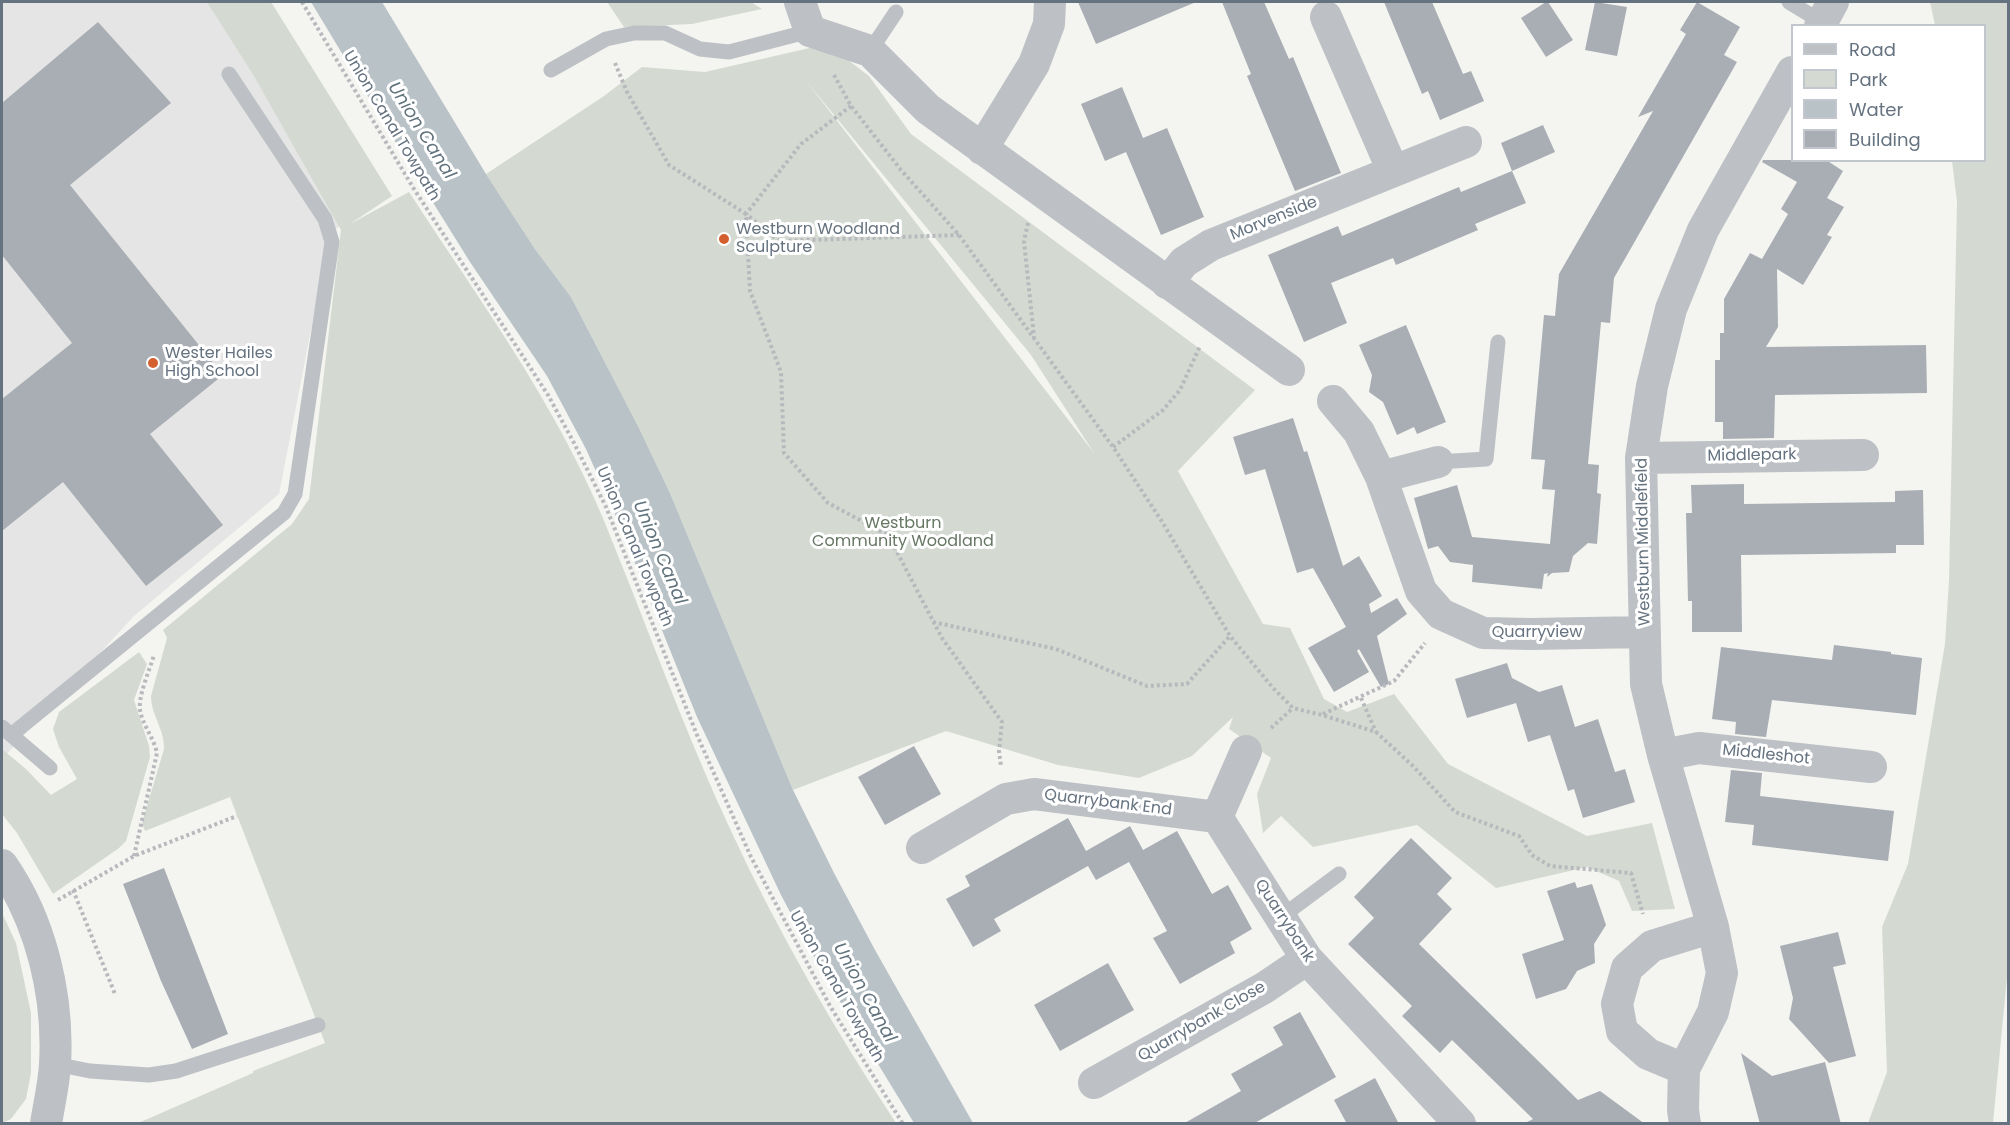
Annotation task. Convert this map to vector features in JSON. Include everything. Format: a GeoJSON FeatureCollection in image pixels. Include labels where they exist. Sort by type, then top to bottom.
{"type":"FeatureCollection","features":[{"type":"Feature","properties":{"kind":"street"},"geometry":{"type":"LineString","coordinates":[[800,2],[810,31],[870,51],[928,109],[1289,370]]}},
{"type":"Feature","properties":{"kind":"street"},"geometry":{"type":"LineString","coordinates":[[982,149],[1034,64],[1048,24],[1050,2]]}},
{"type":"Feature","properties":{"kind":"street"},"geometry":{"type":"LineString","coordinates":[[1326,17],[1393,171]]}},
{"type":"Feature","properties":{"kind":"street","name":"Westburn Middlefield"},"geometry":{"type":"LineString","coordinates":[[1685,1124],[1684,1069],[1713,1012],[1722,973],[1713,927],[1662,755],[1646,684],[1641,458],[1652,386],[1671,309],[1704,230],[1788,92]]}},
{"type":"Feature","properties":{"kind":"street","name":"Morvenside"},"geometry":{"type":"LineString","coordinates":[[1167,283],[1184,261],[1211,245],[1466,142]]}},
{"type":"Feature","properties":{"kind":"street","name":"Quarryview"},"geometry":{"type":"LineString","coordinates":[[1333,401],[1359,432],[1381,477],[1421,591],[1441,614],[1483,633],[1645,632]]}},
{"type":"Feature","properties":{"kind":"street","name":"Middlepark"},"geometry":{"type":"LineString","coordinates":[[1641,458],[1863,454]]}},
{"type":"Feature","properties":{"kind":"street"},"geometry":{"type":"LineString","coordinates":[[1381,477],[1438,462]]}},
{"type":"Feature","properties":{"kind":"street","name":"Middleshot"},"geometry":{"type":"LineString","coordinates":[[1662,755],[1699,748],[1870,767]]}},
{"type":"Feature","properties":{"kind":"street"},"geometry":{"type":"LineString","coordinates":[[1217,817],[1246,751]]}},
{"type":"Feature","properties":{"kind":"street","name":"Quarrybank End"},"geometry":{"type":"LineString","coordinates":[[922,848],[962,810],[1034,794],[1217,817]]}},
{"type":"Feature","properties":{"kind":"street","name":"Quarrybank"},"geometry":{"type":"LineString","coordinates":[[1217,817],[1307,959],[1460,1124]]}},
{"type":"Feature","properties":{"kind":"street"},"geometry":{"type":"LineString","coordinates":[[2,865],[30,918],[46,967],[54,1011],[55,1064],[46,1124]]}},
{"type":"Feature","properties":{"kind":"street"},"geometry":{"type":"LineString","coordinates":[[1684,1069],[1648,1054],[1622,1031],[1617,1004],[1627,968],[1652,946],[1713,927]]}},
{"type":"Feature","properties":{"kind":"street","name":"Quarrybank Close"},"geometry":{"type":"LineString","coordinates":[[1094,1083],[1264,988],[1307,959]]}},
{"type":"Feature","properties":{"kind":"lane"},"geometry":{"type":"LineString","coordinates":[[1789,2],[1825,16]]}},
{"type":"Feature","properties":{"kind":"lane"},"geometry":{"type":"LineString","coordinates":[[870,51],[896,12]]}},
{"type":"Feature","properties":{"kind":"lane"},"geometry":{"type":"LineString","coordinates":[[551,70],[606,39],[634,33],[665,33],[700,49],[729,52],[810,31]]}},
{"type":"Feature","properties":{"kind":"lane"},"geometry":{"type":"LineString","coordinates":[[50,768],[6,731],[144,628],[284,513],[295,494],[332,242],[326,219],[229,74]]}},
{"type":"Feature","properties":{"kind":"lane"},"geometry":{"type":"LineString","coordinates":[[1438,462],[1486,459],[1498,342]]}},
{"type":"Feature","properties":{"kind":"lane"},"geometry":{"type":"LineString","coordinates":[[1281,917],[1339,874]]}},
{"type":"Feature","properties":{"kind":"lane"},"geometry":{"type":"LineString","coordinates":[[55,1064],[90,1071],[149,1075],[176,1071],[318,1025]]}},
{"type":"Feature","properties":{"kind":"path","name":"Union Canal Towpath"},"geometry":{"type":"LineString","coordinates":[[302,2],[414,189],[548,395],[574,443],[606,507],[697,735],[751,857],[830,1006],[903,1124]]}},
{"type":"Feature","properties":{"kind":"path"},"geometry":{"type":"LineString","coordinates":[[810,31],[851,106],[901,170],[959,235],[1113,447],[1161,520],[1230,636],[1273,688],[1293,708],[1376,732]]}},
{"type":"Feature","properties":{"kind":"path"},"geometry":{"type":"LineString","coordinates":[[606,39],[627,92],[669,165],[746,214],[779,241],[959,235]]}},
{"type":"Feature","properties":{"kind":"path"},"geometry":{"type":"LineString","coordinates":[[851,106],[801,144],[746,214],[750,291],[781,372],[784,453],[828,503],[888,534],[942,638],[1002,722],[999,751]]}},
{"type":"Feature","properties":{"kind":"path"},"geometry":{"type":"LineString","coordinates":[[1035,187],[1024,241],[1035,338]]}},
{"type":"Feature","properties":{"kind":"path"},"geometry":{"type":"LineString","coordinates":[[1113,447],[1163,410],[1180,390],[1213,316]]}},
{"type":"Feature","properties":{"kind":"path"},"geometry":{"type":"LineString","coordinates":[[1322,715],[1394,681],[1429,638],[1441,614]]}},
{"type":"Feature","properties":{"kind":"path"},"geometry":{"type":"LineString","coordinates":[[933,622],[1056,649],[1147,686],[1187,684],[1230,636]]}},
{"type":"Feature","properties":{"kind":"path"},"geometry":{"type":"LineString","coordinates":[[134,856],[157,753],[155,743],[140,711],[140,701],[154,652],[144,628]]}},
{"type":"Feature","properties":{"kind":"path"},"geometry":{"type":"LineString","coordinates":[[1361,698],[1376,732],[1414,767],[1455,812],[1520,836],[1532,855],[1550,866],[1631,873],[1652,946]]}},
{"type":"Feature","properties":{"kind":"path"},"geometry":{"type":"LineString","coordinates":[[30,918],[73,890],[134,856],[237,816]]}},
{"type":"Feature","properties":{"kind":"path"},"geometry":{"type":"LineString","coordinates":[[73,890],[115,994]]}},
{"type":"Feature","properties":{"kind":"shaded area","name":"Wester Hailes High School"},"geometry":{"type":"Polygon","coordinates":[[[2,2],[271,2],[392,196],[330,232],[279,494],[134,616],[2,759],[2,2]]]}},
{"type":"Feature","properties":{"kind":"green space"},"geometry":{"type":"Polygon","coordinates":[[[207,2],[271,2],[392,196],[350,224],[409,192],[532,381],[576,459],[599,510],[691,739],[750,871],[809,981],[851,1053],[896,1123],[136,1124],[253,1073],[253,1071],[325,1043],[230,797],[145,831],[142,823],[164,749],[151,696],[167,638],[163,630],[292,524],[309,499],[341,230],[254,76],[207,2]]]}},
{"type":"Feature","properties":{"kind":"green space"},"geometry":{"type":"Polygon","coordinates":[[[607,2],[751,2],[762,9],[692,24],[624,27],[607,2]]]}},
{"type":"Feature","properties":{"kind":"green space"},"geometry":{"type":"Polygon","coordinates":[[[1930,2],[2008,2],[2008,967],[1993,1123],[1868,1123],[1887,1072],[1882,927],[1908,864],[1945,644],[1949,580],[1957,202],[1952,162],[1986,162],[1986,24],[1935,24],[1930,2]]]}},
{"type":"Feature","properties":{"kind":"green space","name":"Westburn Community Woodland"},"geometry":{"type":"Polygon","coordinates":[[[827,44],[869,76],[911,134],[1255,390],[1178,471],[1263,624],[1290,628],[1324,699],[1347,712],[1394,694],[1448,764],[1587,836],[1652,823],[1675,909],[1632,911],[1619,881],[1587,867],[1496,888],[1417,825],[1313,847],[1281,816],[1263,833],[1257,794],[1271,758],[1229,729],[1233,717],[1192,756],[1139,778],[1058,765],[946,731],[793,790],[670,493],[639,428],[571,297],[535,249],[486,174],[604,96],[642,67],[705,72],[827,44]],[[807,82],[1094,453],[1031,355],[807,82]]]}},
{"type":"Feature","properties":{"kind":"green space"},"geometry":{"type":"Polygon","coordinates":[[[139,652],[147,664],[134,700],[149,746],[150,757],[126,841],[53,894],[17,833],[2,814],[2,749],[26,769],[51,795],[77,779],[59,747],[53,729],[59,712],[139,652]]]}},
{"type":"Feature","properties":{"kind":"green space"},"geometry":{"type":"Polygon","coordinates":[[[2,913],[16,943],[31,1013],[31,1073],[26,1099],[11,1119],[2,1123],[2,913]]]}},
{"type":"Feature","properties":{"kind":"water","name":"Union Canal"},"geometry":{"type":"Polygon","coordinates":[[[311,2],[382,2],[486,174],[535,249],[571,297],[670,493],[793,790],[875,950],[973,1123],[914,1123],[822,972],[781,895],[697,717],[618,521],[586,449],[547,376],[470,262],[311,2]]]}},
{"type":"Feature","properties":{"kind":"building"},"geometry":{"type":"Polygon","coordinates":[[[1078,2],[1196,2],[1096,44],[1078,2]]]}},
{"type":"Feature","properties":{"kind":"building"},"geometry":{"type":"Polygon","coordinates":[[[1222,2],[1264,2],[1289,59],[1293,57],[1341,173],[1295,191],[1247,76],[1251,74],[1222,2]]]}},
{"type":"Feature","properties":{"kind":"building"},"geometry":{"type":"Polygon","coordinates":[[[1384,2],[1432,2],[1463,74],[1471,71],[1484,101],[1440,120],[1428,91],[1422,94],[1384,2]]]}},
{"type":"Feature","properties":{"kind":"building"},"geometry":{"type":"Polygon","coordinates":[[[1546,2],[1573,40],[1546,57],[1521,18],[1546,2]]]}},
{"type":"Feature","properties":{"kind":"building"},"geometry":{"type":"Polygon","coordinates":[[[1595,2],[1627,7],[1617,56],[1585,50],[1595,2]]]}},
{"type":"Feature","properties":{"kind":"building"},"geometry":{"type":"Polygon","coordinates":[[[1697,2],[1740,27],[1724,55],[1737,62],[1614,278],[1610,323],[1601,322],[1588,464],[1599,465],[1597,493],[1601,494],[1597,544],[1588,543],[1573,556],[1569,572],[1552,573],[1547,577],[1548,573],[1544,574],[1542,589],[1472,582],[1473,565],[1450,562],[1438,546],[1428,549],[1414,498],[1457,485],[1472,537],[1550,544],[1555,490],[1542,489],[1545,460],[1531,459],[1544,315],[1555,316],[1559,274],[1653,111],[1638,117],[1686,34],[1680,30],[1697,2]]]}},
{"type":"Feature","properties":{"kind":"building"},"geometry":{"type":"Polygon","coordinates":[[[98,22],[171,103],[70,185],[223,375],[150,434],[223,525],[146,586],[63,482],[2,531],[2,399],[72,343],[2,255],[2,103],[98,22]]]}},
{"type":"Feature","properties":{"kind":"building"},"geometry":{"type":"Polygon","coordinates":[[[1122,87],[1143,138],[1167,128],[1204,217],[1161,235],[1126,152],[1105,161],[1081,104],[1122,87]]]}},
{"type":"Feature","properties":{"kind":"building"},"geometry":{"type":"Polygon","coordinates":[[[1543,125],[1555,152],[1512,171],[1501,143],[1543,125]]]}},
{"type":"Feature","properties":{"kind":"building"},"geometry":{"type":"Polygon","coordinates":[[[1763,160],[1791,160],[1791,162],[1829,162],[1843,171],[1827,198],[1844,207],[1827,235],[1832,237],[1803,285],[1777,269],[1778,327],[1766,347],[1926,345],[1927,393],[1775,395],[1774,438],[1723,439],[1723,422],[1715,422],[1715,360],[1720,360],[1720,333],[1724,333],[1724,299],[1750,253],[1762,259],[1788,214],[1781,209],[1797,182],[1762,162],[1763,160]]]}},
{"type":"Feature","properties":{"kind":"building"},"geometry":{"type":"Polygon","coordinates":[[[1512,171],[1526,203],[1475,224],[1478,230],[1396,265],[1393,258],[1331,283],[1347,323],[1304,342],[1268,255],[1338,226],[1342,236],[1459,187],[1461,192],[1512,171]]]}},
{"type":"Feature","properties":{"kind":"building"},"geometry":{"type":"Polygon","coordinates":[[[1406,325],[1446,422],[1417,434],[1414,427],[1397,435],[1383,402],[1369,392],[1372,375],[1359,345],[1406,325]]]}},
{"type":"Feature","properties":{"kind":"building"},"geometry":{"type":"Polygon","coordinates":[[[1293,418],[1304,452],[1307,451],[1343,566],[1359,556],[1382,596],[1369,604],[1371,613],[1397,598],[1407,614],[1377,636],[1389,684],[1381,687],[1359,649],[1357,651],[1369,672],[1334,692],[1308,648],[1346,627],[1313,568],[1297,573],[1265,469],[1245,475],[1233,437],[1293,418]]]}},
{"type":"Feature","properties":{"kind":"building"},"geometry":{"type":"Polygon","coordinates":[[[1744,484],[1744,504],[1895,502],[1895,491],[1923,490],[1924,545],[1896,545],[1896,553],[1741,555],[1742,632],[1692,632],[1692,601],[1688,601],[1686,513],[1692,513],[1691,485],[1744,484]]]}},
{"type":"Feature","properties":{"kind":"building"},"geometry":{"type":"Polygon","coordinates":[[[1834,645],[1922,658],[1916,715],[1772,700],[1766,737],[1735,734],[1736,722],[1712,719],[1721,647],[1832,660],[1834,645]]]}},
{"type":"Feature","properties":{"kind":"building"},"geometry":{"type":"Polygon","coordinates":[[[1507,663],[1512,678],[1539,692],[1562,685],[1575,727],[1598,719],[1615,772],[1625,769],[1635,802],[1583,818],[1574,789],[1568,791],[1550,735],[1528,742],[1516,703],[1467,718],[1455,679],[1507,663]]]}},
{"type":"Feature","properties":{"kind":"building"},"geometry":{"type":"Polygon","coordinates":[[[914,746],[941,794],[885,825],[858,777],[914,746]]]}},
{"type":"Feature","properties":{"kind":"building"},"geometry":{"type":"Polygon","coordinates":[[[1731,770],[1762,773],[1760,796],[1894,811],[1888,861],[1752,845],[1754,825],[1725,822],[1731,770]]]}},
{"type":"Feature","properties":{"kind":"building"},"geometry":{"type":"Polygon","coordinates":[[[1068,818],[1086,851],[1130,826],[1143,850],[1177,831],[1212,894],[1228,885],[1252,929],[1230,942],[1235,953],[1180,984],[1153,938],[1167,931],[1129,862],[1096,880],[1088,866],[994,919],[1001,931],[973,947],[946,899],[970,886],[965,876],[1068,818]]]}},
{"type":"Feature","properties":{"kind":"building"},"geometry":{"type":"Polygon","coordinates":[[[1411,838],[1452,878],[1437,894],[1452,909],[1419,944],[1578,1100],[1600,1091],[1645,1124],[1523,1124],[1533,1119],[1452,1040],[1440,1053],[1402,1016],[1412,1006],[1348,944],[1374,918],[1354,897],[1411,838]]]}},
{"type":"Feature","properties":{"kind":"building"},"geometry":{"type":"Polygon","coordinates":[[[164,868],[228,1034],[192,1049],[161,981],[123,884],[164,868]]]}},
{"type":"Feature","properties":{"kind":"building"},"geometry":{"type":"Polygon","coordinates":[[[1575,882],[1577,888],[1592,884],[1606,925],[1594,944],[1595,963],[1577,971],[1566,989],[1536,999],[1522,954],[1564,940],[1547,891],[1575,882]]]}},
{"type":"Feature","properties":{"kind":"building"},"geometry":{"type":"Polygon","coordinates":[[[1838,932],[1846,964],[1833,967],[1856,1056],[1829,1063],[1789,1019],[1793,998],[1780,946],[1838,932]]]}},
{"type":"Feature","properties":{"kind":"building"},"geometry":{"type":"Polygon","coordinates":[[[1108,963],[1134,1010],[1060,1051],[1034,1005],[1108,963]]]}},
{"type":"Feature","properties":{"kind":"building"},"geometry":{"type":"Polygon","coordinates":[[[1300,1012],[1336,1077],[1253,1124],[1183,1124],[1241,1091],[1231,1074],[1283,1045],[1273,1027],[1300,1012]]]}},
{"type":"Feature","properties":{"kind":"building"},"geometry":{"type":"Polygon","coordinates":[[[1741,1053],[1772,1076],[1825,1062],[1841,1124],[1760,1124],[1741,1053]]]}},
{"type":"Feature","properties":{"kind":"building"},"geometry":{"type":"Polygon","coordinates":[[[1375,1078],[1399,1124],[1347,1124],[1334,1100],[1375,1078]]]}},
{"type":"Feature","properties":{"kind":"place","name":"Westburn Woodland Sculpture"},"geometry":{"type":"Point","coordinates":[724,239]}},
{"type":"Feature","properties":{"kind":"place","name":"Wester Hailes High School"},"geometry":{"type":"Point","coordinates":[153,363]}}]}
